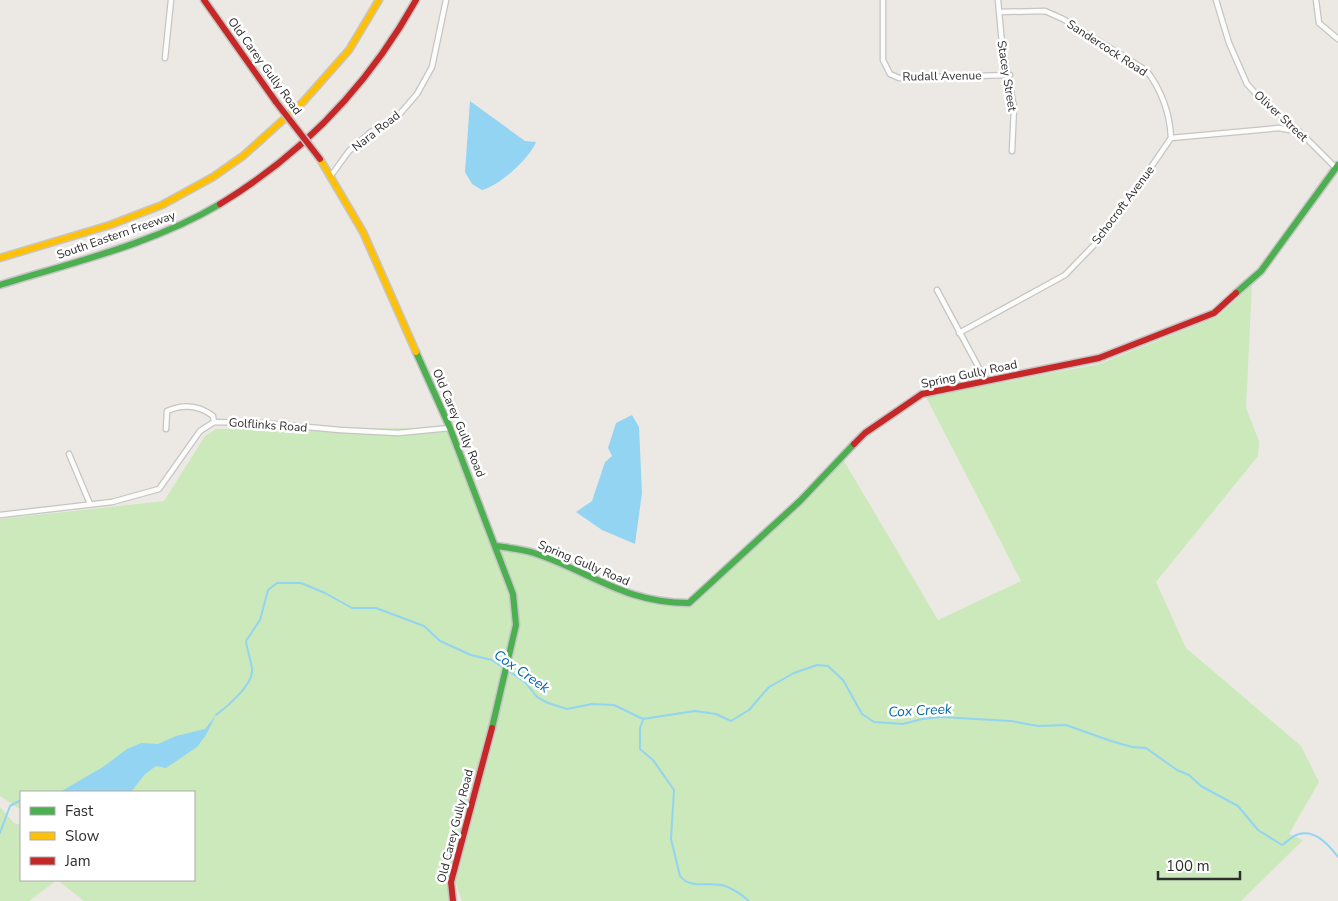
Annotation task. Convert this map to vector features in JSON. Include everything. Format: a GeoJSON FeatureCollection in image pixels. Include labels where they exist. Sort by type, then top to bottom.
{"type":"FeatureCollection","features":[{"type":"Feature","properties":{"kind":"main road","name":"Old Carey Gully Road"},"geometry":{"type":"LineString","coordinates":[[204,0],[276,102],[320,159],[363,232],[450,428],[513,594],[516,625],[506,674],[451,882],[453,901]]}},
{"type":"Feature","properties":{"kind":"main road","name":"South Eastern Freeway"},"geometry":{"type":"LineString","coordinates":[[0,258],[110,224],[153,208],[188,192],[213,177],[243,156],[303,102],[350,50],[379,0]]}},
{"type":"Feature","properties":{"kind":"main road","name":"South Eastern Freeway"},"geometry":{"type":"LineString","coordinates":[[0,284],[176,228],[234,196],[287,156],[318,129],[361,83],[402,27],[416,0]]}},
{"type":"Feature","properties":{"kind":"main road","name":"Spring Gully Road"},"geometry":{"type":"LineString","coordinates":[[496,546],[535,553],[608,588],[642,599],[689,603],[800,501],[865,433],[922,394],[1099,358],[1214,313],[1261,271],[1337,166]]}},
{"type":"Feature","properties":{"kind":"street"},"geometry":{"type":"LineString","coordinates":[[165,58],[171,0]]}},
{"type":"Feature","properties":{"kind":"street","name":"Nara Road"},"geometry":{"type":"LineString","coordinates":[[330,177],[350,151],[371,132],[398,116],[417,94],[432,67],[446,0]]}},
{"type":"Feature","properties":{"kind":"street","name":"Rudall Avenue"},"geometry":{"type":"LineString","coordinates":[[883,0],[882,60],[890,74],[900,78],[1010,75]]}},
{"type":"Feature","properties":{"kind":"street","name":"Stacey Street"},"geometry":{"type":"LineString","coordinates":[[998,0],[1002,44],[1010,75],[1014,107],[1012,151]]}},
{"type":"Feature","properties":{"kind":"street","name":"Oliver Street"},"geometry":{"type":"LineString","coordinates":[[1216,0],[1229,43],[1248,84],[1259,97],[1337,166]]}},
{"type":"Feature","properties":{"kind":"street"},"geometry":{"type":"LineString","coordinates":[[1316,0],[1319,23],[1338,39]]}},
{"type":"Feature","properties":{"kind":"street","name":"Sandercock Road"},"geometry":{"type":"LineString","coordinates":[[999,12],[1045,11],[1063,19],[1147,71],[1155,83],[1171,123],[1171,138]]}},
{"type":"Feature","properties":{"kind":"street"},"geometry":{"type":"LineString","coordinates":[[1171,138],[1279,128],[1300,132]]}},
{"type":"Feature","properties":{"kind":"street","name":"Schocroft Avenue"},"geometry":{"type":"LineString","coordinates":[[959,333],[1065,275],[1094,244],[1123,208],[1171,138]]}},
{"type":"Feature","properties":{"kind":"street"},"geometry":{"type":"LineString","coordinates":[[937,290],[986,381]]}},
{"type":"Feature","properties":{"kind":"street"},"geometry":{"type":"LineString","coordinates":[[166,429],[167,411],[176,407],[192,406],[208,412],[213,416],[214,422]]}},
{"type":"Feature","properties":{"kind":"street","name":"Golflinks Road"},"geometry":{"type":"LineString","coordinates":[[0,515],[112,502],[159,489],[200,431],[214,422],[264,423],[398,433],[450,428]]}},
{"type":"Feature","properties":{"kind":"street"},"geometry":{"type":"LineString","coordinates":[[69,454],[90,504]]}},
{"type":"Feature","properties":{"kind":"green space"},"geometry":{"type":"Polygon","coordinates":[[[1252,285],[1246,408],[1259,441],[1258,456],[1156,582],[1186,648],[1301,746],[1319,782],[1289,834],[1303,840],[1241,901],[462,901],[454,878],[451,882],[453,901],[84,901],[58,881],[195,881],[195,791],[20,791],[20,809],[0,796],[0,519],[164,501],[205,436],[216,429],[450,428],[496,545],[535,553],[642,599],[689,603],[800,501],[841,456],[938,620],[1021,581],[926,397],[1099,364],[1217,317],[1252,285]]]}},
{"type":"Feature","properties":{"kind":"green space"},"geometry":{"type":"Polygon","coordinates":[[[0,807],[14,823],[20,825],[20,881],[56,881],[29,901],[0,901],[0,807]]]}},
{"type":"Feature","properties":{"kind":"water"},"geometry":{"type":"Polygon","coordinates":[[[470,101],[525,141],[536,142],[521,163],[497,183],[482,190],[472,184],[465,172],[470,101]]]}},
{"type":"Feature","properties":{"kind":"water"},"geometry":{"type":"Polygon","coordinates":[[[632,415],[639,427],[642,493],[635,544],[602,530],[576,512],[592,501],[605,462],[612,456],[608,448],[616,423],[632,415]]]}},
{"type":"Feature","properties":{"kind":"water"},"geometry":{"type":"Polygon","coordinates":[[[216,715],[206,735],[197,747],[166,768],[156,766],[145,774],[132,791],[62,791],[103,767],[127,749],[141,743],[158,744],[176,736],[205,729],[216,715]]]}},
{"type":"Feature","properties":{"kind":"waterway","name":"Cox Creek"},"geometry":{"type":"LineString","coordinates":[[216,715],[239,695],[249,681],[252,669],[246,641],[260,620],[268,590],[277,583],[301,583],[325,593],[352,608],[376,608],[424,626],[440,641],[471,655],[492,660],[525,682],[537,697],[567,709],[592,704],[614,705],[643,719],[695,711],[716,714],[731,721],[749,710],[769,687],[794,673],[817,665],[828,666],[843,680],[862,714],[874,722],[903,724],[941,717],[1011,721],[1038,726],[1066,725],[1111,741],[1132,747],[1146,748],[1177,770],[1189,775],[1201,786],[1238,806],[1258,830],[1282,845],[1297,835],[1311,834],[1327,844],[1338,857]]}},
{"type":"Feature","properties":{"kind":"waterway"},"geometry":{"type":"LineString","coordinates":[[643,720],[640,728],[640,749],[653,760],[674,790],[671,839],[680,876],[689,883],[725,886],[738,892],[749,901]]}},
{"type":"Feature","properties":{"kind":"waterway","name":"Cox Creek"},"geometry":{"type":"LineString","coordinates":[[0,833],[10,806],[20,801]]}},
{"type":"Feature","properties":{"kind":"traffic: fast"},"geometry":{"type":"LineString","coordinates":[[1236,293],[1261,271],[1338,165]]}},
{"type":"Feature","properties":{"kind":"traffic: fast"},"geometry":{"type":"LineString","coordinates":[[0,285],[113,251],[168,230],[220,204]]}},
{"type":"Feature","properties":{"kind":"traffic: fast"},"geometry":{"type":"LineString","coordinates":[[416,352],[450,428],[513,594],[516,625],[492,728]]}},
{"type":"Feature","properties":{"kind":"traffic: fast"},"geometry":{"type":"LineString","coordinates":[[496,546],[534,553],[608,585],[645,598],[666,602],[689,603],[800,501],[854,444]]}},
{"type":"Feature","properties":{"kind":"traffic: slow"},"geometry":{"type":"LineString","coordinates":[[0,258],[110,225],[162,205],[213,177],[243,156],[303,102],[349,50],[379,0]]}},
{"type":"Feature","properties":{"kind":"traffic: slow"},"geometry":{"type":"LineString","coordinates":[[320,159],[363,232],[416,352]]}},
{"type":"Feature","properties":{"kind":"traffic: jam"},"geometry":{"type":"LineString","coordinates":[[204,0],[276,102]]}},
{"type":"Feature","properties":{"kind":"traffic: jam"},"geometry":{"type":"LineString","coordinates":[[220,204],[279,163],[332,115],[377,61],[416,0]]}},
{"type":"Feature","properties":{"kind":"traffic: jam"},"geometry":{"type":"LineString","coordinates":[[276,102],[320,159]]}},
{"type":"Feature","properties":{"kind":"traffic: jam"},"geometry":{"type":"LineString","coordinates":[[854,444],[865,433],[922,394],[1099,358],[1214,313],[1236,293]]}},
{"type":"Feature","properties":{"kind":"traffic: jam"},"geometry":{"type":"LineString","coordinates":[[453,901],[451,882],[492,728]]}}]}
